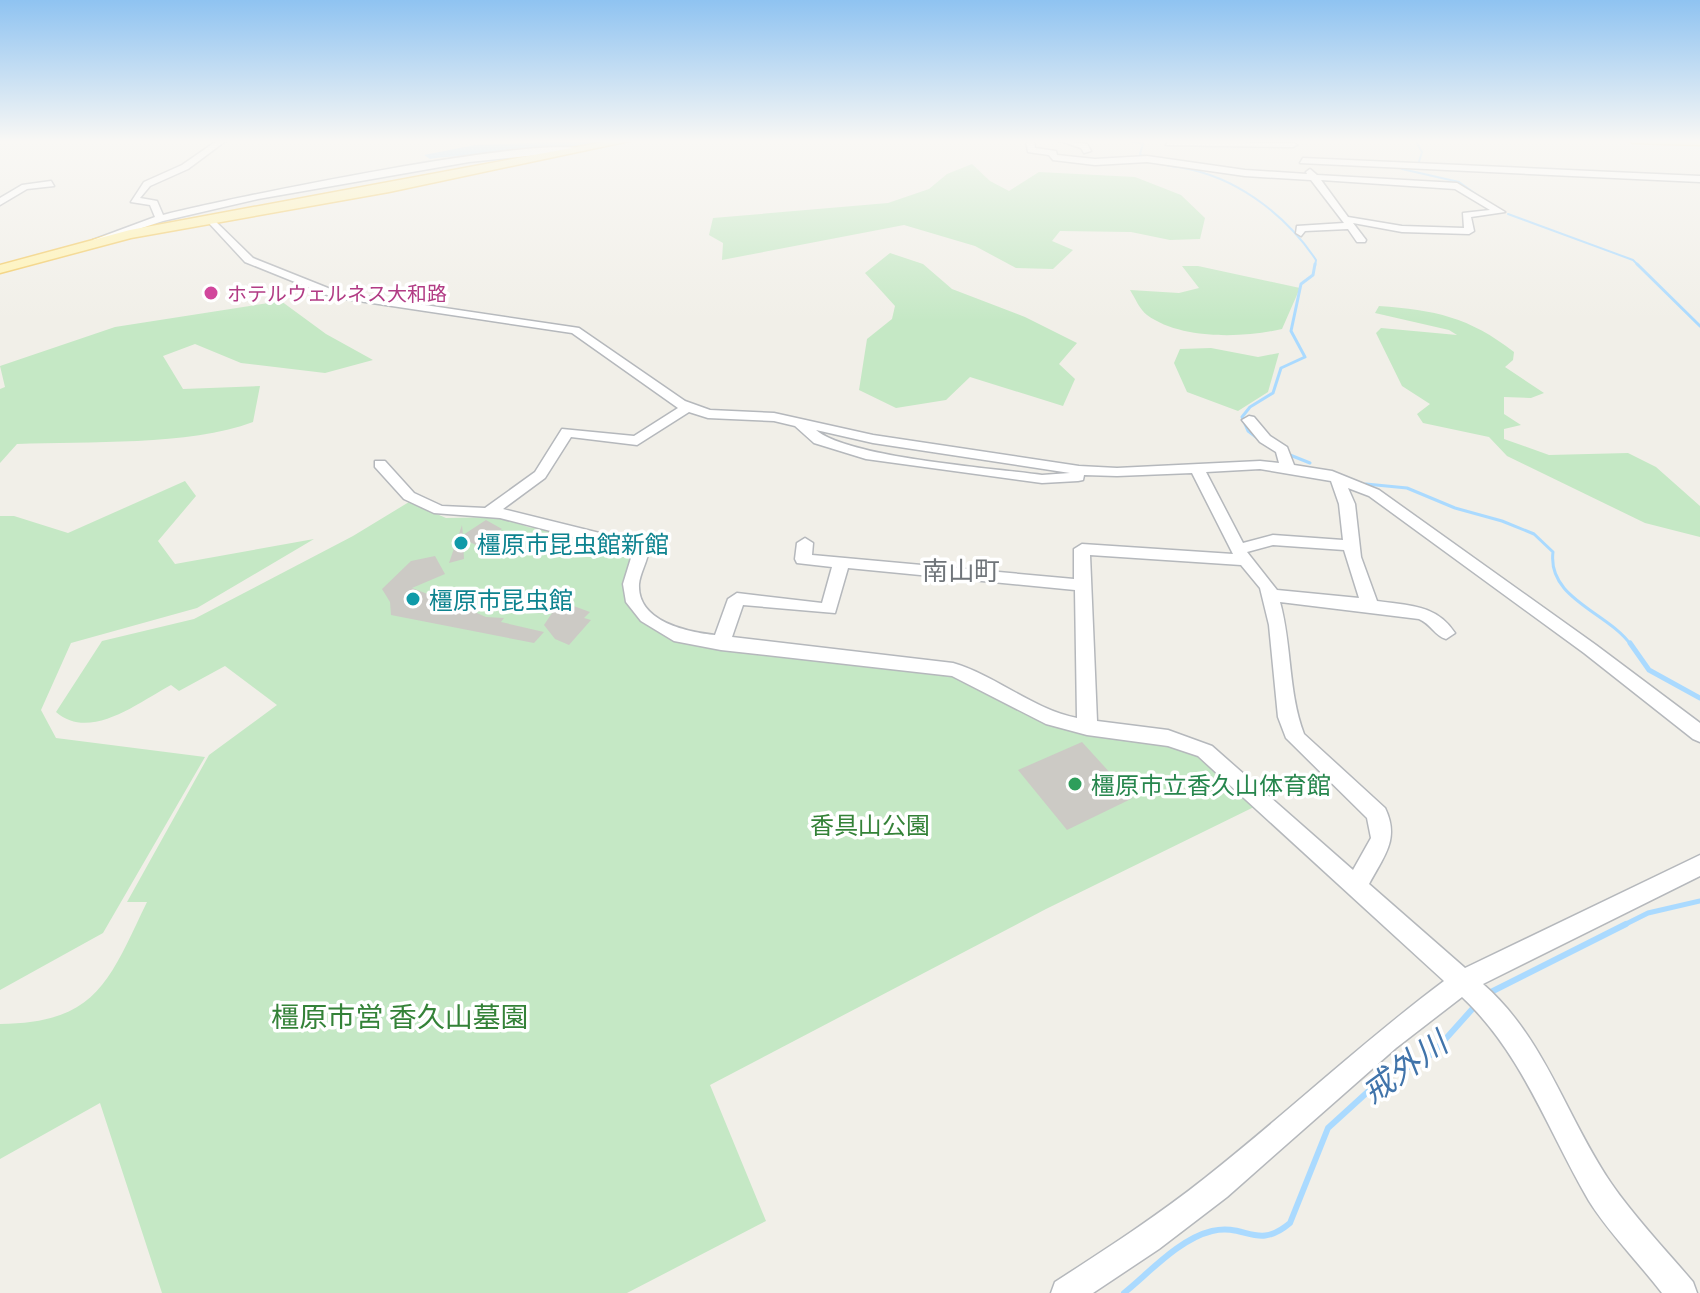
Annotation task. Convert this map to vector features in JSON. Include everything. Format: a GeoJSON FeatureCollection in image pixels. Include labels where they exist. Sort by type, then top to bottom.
{"type":"FeatureCollection","features":[{"type":"Feature","properties":{"kind":"main road"},"geometry":{"type":"LineString","coordinates":[[0,269],[97,242],[315,200]]}},
{"type":"Feature","properties":{"kind":"street"},"geometry":{"type":"LineString","coordinates":[[136,200],[154,203],[159,217]]}},
{"type":"Feature","properties":{"kind":"street"},"geometry":{"type":"LineString","coordinates":[[97,242],[159,217],[252,200]]}},
{"type":"Feature","properties":{"kind":"street"},"geometry":{"type":"LineString","coordinates":[[1331,200],[1361,240]]}},
{"type":"Feature","properties":{"kind":"street"},"geometry":{"type":"LineString","coordinates":[[1301,233],[1300,228],[1347,222],[1402,229],[1469,231],[1466,215],[1500,212],[1481,200]]}},
{"type":"Feature","properties":{"kind":"street"},"geometry":{"type":"LineString","coordinates":[[211,220],[249,260],[336,295],[575,330],[686,408],[722,415],[795,421],[873,439],[1100,472],[1197,468],[1284,457]]}},
{"type":"Feature","properties":{"kind":"street"},"geometry":{"type":"LineString","coordinates":[[488,513],[540,475],[567,432],[637,441],[686,408]]}},
{"type":"Feature","properties":{"kind":"street"},"geometry":{"type":"LineString","coordinates":[[1249,420],[1284,457],[1374,493],[1590,649],[1700,734]]}},
{"type":"Feature","properties":{"kind":"street"},"geometry":{"type":"LineString","coordinates":[[380,464],[416,500],[448,512],[488,513],[614,539],[634,547],[640,554],[631,591],[639,608],[667,631],[721,644],[953,670],[977,678],[1052,718],[1087,728],[1175,738],[1205,751],[1494,1010],[1526,1054],[1601,1193],[1682,1293]]}},
{"type":"Feature","properties":{"kind":"street"},"geometry":{"type":"LineString","coordinates":[[1197,468],[1241,555],[1264,580],[1270,595],[1278,625],[1288,717],[1296,738],[1367,802],[1382,828],[1382,839],[1357,884]]}},
{"type":"Feature","properties":{"kind":"street"},"geometry":{"type":"LineString","coordinates":[[1337,478],[1347,504],[1351,546],[1371,607]]}},
{"type":"Feature","properties":{"kind":"street"},"geometry":{"type":"LineString","coordinates":[[1087,728],[1082,549],[1241,555],[1286,540],[1351,546]]}},
{"type":"Feature","properties":{"kind":"street"},"geometry":{"type":"LineString","coordinates":[[805,543],[803,559],[1083,585]]}},
{"type":"Feature","properties":{"kind":"street"},"geometry":{"type":"LineString","coordinates":[[721,644],[737,599],[829,609],[841,563]]}},
{"type":"Feature","properties":{"kind":"street"},"geometry":{"type":"LineString","coordinates":[[1270,595],[1429,616],[1446,633]]}},
{"type":"Feature","properties":{"kind":"street"},"geometry":{"type":"LineString","coordinates":[[1066,1293],[1149,1239],[1217,1187],[1387,1039],[1462,982],[1700,865]]}},
{"type":"Feature","properties":{"kind":"green space"},"geometry":{"type":"Polygon","coordinates":[[[896,200],[1187,200],[1205,218],[1200,239],[1170,240],[1131,232],[1060,231],[1052,241],[1073,250],[1053,269],[1016,268],[975,246],[904,225],[722,260],[723,243],[709,235],[713,218],[896,200]]]}},
{"type":"Feature","properties":{"kind":"green space"},"geometry":{"type":"Polygon","coordinates":[[[890,253],[923,264],[952,289],[1025,317],[1077,343],[1059,364],[1075,379],[1063,406],[970,377],[946,400],[896,408],[859,390],[867,339],[892,319],[895,306],[865,273],[890,253]]]}},
{"type":"Feature","properties":{"kind":"green space"},"geometry":{"type":"Polygon","coordinates":[[[1182,266],[1198,266],[1300,288],[1282,329],[1232,335],[1195,333],[1161,323],[1147,315],[1130,290],[1179,293],[1199,288],[1182,266]]]}},
{"type":"Feature","properties":{"kind":"green space"},"geometry":{"type":"Polygon","coordinates":[[[281,301],[326,334],[373,360],[325,373],[241,363],[195,344],[163,356],[183,389],[260,386],[253,422],[227,430],[169,439],[17,444],[0,463],[0,389],[5,387],[0,366],[115,327],[281,301]]]}},
{"type":"Feature","properties":{"kind":"green space"},"geometry":{"type":"Polygon","coordinates":[[[1379,306],[1451,317],[1498,340],[1514,352],[1513,360],[1505,367],[1544,393],[1531,398],[1504,397],[1504,414],[1521,425],[1504,429],[1504,439],[1549,455],[1628,453],[1656,467],[1700,506],[1700,537],[1645,523],[1507,456],[1489,437],[1423,423],[1417,414],[1430,404],[1402,386],[1376,333],[1381,328],[1457,335],[1449,330],[1375,313],[1379,306]]]}},
{"type":"Feature","properties":{"kind":"green space"},"geometry":{"type":"Polygon","coordinates":[[[1211,348],[1258,357],[1279,353],[1268,392],[1238,411],[1187,392],[1174,363],[1180,349],[1211,348]]]}},
{"type":"Feature","properties":{"kind":"green space"},"geometry":{"type":"Polygon","coordinates":[[[185,481],[196,496],[158,541],[175,564],[314,539],[197,608],[71,643],[41,710],[56,738],[205,757],[103,933],[0,990],[0,516],[14,516],[68,533],[185,481]]]}},
{"type":"Feature","properties":{"kind":"green space","name":"橿原市営 香久山墓園"},"geometry":{"type":"Polygon","coordinates":[[[409,502],[446,518],[500,517],[528,527],[607,541],[631,556],[623,592],[638,617],[657,632],[719,649],[926,672],[962,679],[1057,727],[1191,748],[1256,806],[1046,909],[710,1085],[766,1221],[627,1293],[162,1293],[100,1103],[0,1159],[0,1024],[33,1022],[59,1015],[80,1006],[96,992],[122,954],[147,902],[127,902],[209,755],[277,705],[225,666],[179,691],[171,685],[130,709],[99,721],[84,723],[69,720],[56,712],[102,641],[194,619],[353,536],[409,502]]]}},
{"type":"Feature","properties":{"kind":"building","name":"橿原市昆虫館新館"},"geometry":{"type":"Polygon","coordinates":[[[486,520],[502,529],[476,545],[463,539],[464,559],[449,563],[462,525],[463,535],[486,520]]]}},
{"type":"Feature","properties":{"kind":"building","name":"橿原市昆虫館"},"geometry":{"type":"Polygon","coordinates":[[[435,556],[445,574],[412,588],[438,598],[433,605],[463,607],[486,617],[504,618],[501,622],[544,632],[534,643],[391,615],[390,602],[382,589],[411,561],[435,556]]]}},
{"type":"Feature","properties":{"kind":"building"},"geometry":{"type":"Polygon","coordinates":[[[560,601],[590,612],[584,618],[591,620],[569,645],[555,639],[544,625],[560,601]]]}},
{"type":"Feature","properties":{"kind":"building","name":"橿原市立香久山体育館"},"geometry":{"type":"Polygon","coordinates":[[[1082,742],[1133,798],[1067,830],[1018,770],[1082,742]]]}},
{"type":"Feature","properties":{"kind":"waterway","name":"戒外川"},"geometry":{"type":"LineString","coordinates":[[1258,200],[1292,230],[1316,260],[1315,266]]}},
{"type":"Feature","properties":{"kind":"waterway"},"geometry":{"type":"LineString","coordinates":[[1508,214],[1637,264]]}},
{"type":"Feature","properties":{"kind":"waterway","name":"戒外川"},"geometry":{"type":"LineString","coordinates":[[1260,440],[1248,431],[1242,417],[1250,407],[1273,393],[1281,368],[1305,357],[1291,331],[1301,284],[1313,275],[1315,264]]}},
{"type":"Feature","properties":{"kind":"waterway"},"geometry":{"type":"LineString","coordinates":[[1637,264],[1700,326]]}},
{"type":"Feature","properties":{"kind":"waterway","name":"戒外川"},"geometry":{"type":"LineString","coordinates":[[1285,453],[1310,463]]}},
{"type":"Feature","properties":{"kind":"waterway","name":"戒外川"},"geometry":{"type":"LineString","coordinates":[[1366,484],[1407,488],[1455,508],[1534,534],[1553,552],[1559,582],[1581,604],[1621,633],[1631,645]]}},
{"type":"Feature","properties":{"kind":"waterway","name":"戒外川"},"geometry":{"type":"LineString","coordinates":[[1630,643],[1649,670],[1700,698]]}},
{"type":"Feature","properties":{"kind":"waterway","name":"戒外川"},"geometry":{"type":"LineString","coordinates":[[1626,924],[1648,913],[1700,901]]}},
{"type":"Feature","properties":{"kind":"waterway","name":"戒外川"},"geometry":{"type":"LineString","coordinates":[[1487,994],[1626,924]]}},
{"type":"Feature","properties":{"kind":"waterway","name":"戒外川"},"geometry":{"type":"LineString","coordinates":[[1622,926],[1626,924]]}},
{"type":"Feature","properties":{"kind":"waterway","name":"戒外川"},"geometry":{"type":"LineString","coordinates":[[1124,1293],[1165,1257],[1200,1235],[1224,1230],[1269,1235],[1290,1223],[1328,1128],[1384,1077],[1419,1063],[1433,1053],[1475,1006]]}},
{"type":"Feature","properties":{"kind":"place","name":"ホテルウェルネス大和路"},"geometry":{"type":"Point","coordinates":[211,293]}},
{"type":"Feature","properties":{"kind":"place","name":"橿原市昆虫館新館"},"geometry":{"type":"Point","coordinates":[461,543]}},
{"type":"Feature","properties":{"kind":"place","name":"橿原市昆虫館"},"geometry":{"type":"Point","coordinates":[413,599]}},
{"type":"Feature","properties":{"kind":"place","name":"橿原市立香久山体育館"},"geometry":{"type":"Point","coordinates":[1075,784]}},
{"type":"Feature","properties":{"kind":"district","name":"南山町"},"geometry":{"type":"Point","coordinates":[961,570]}},
{"type":"Feature","properties":{"kind":"park label","name":"香具山公園"},"geometry":{"type":"Point","coordinates":[870,824]}}]}
